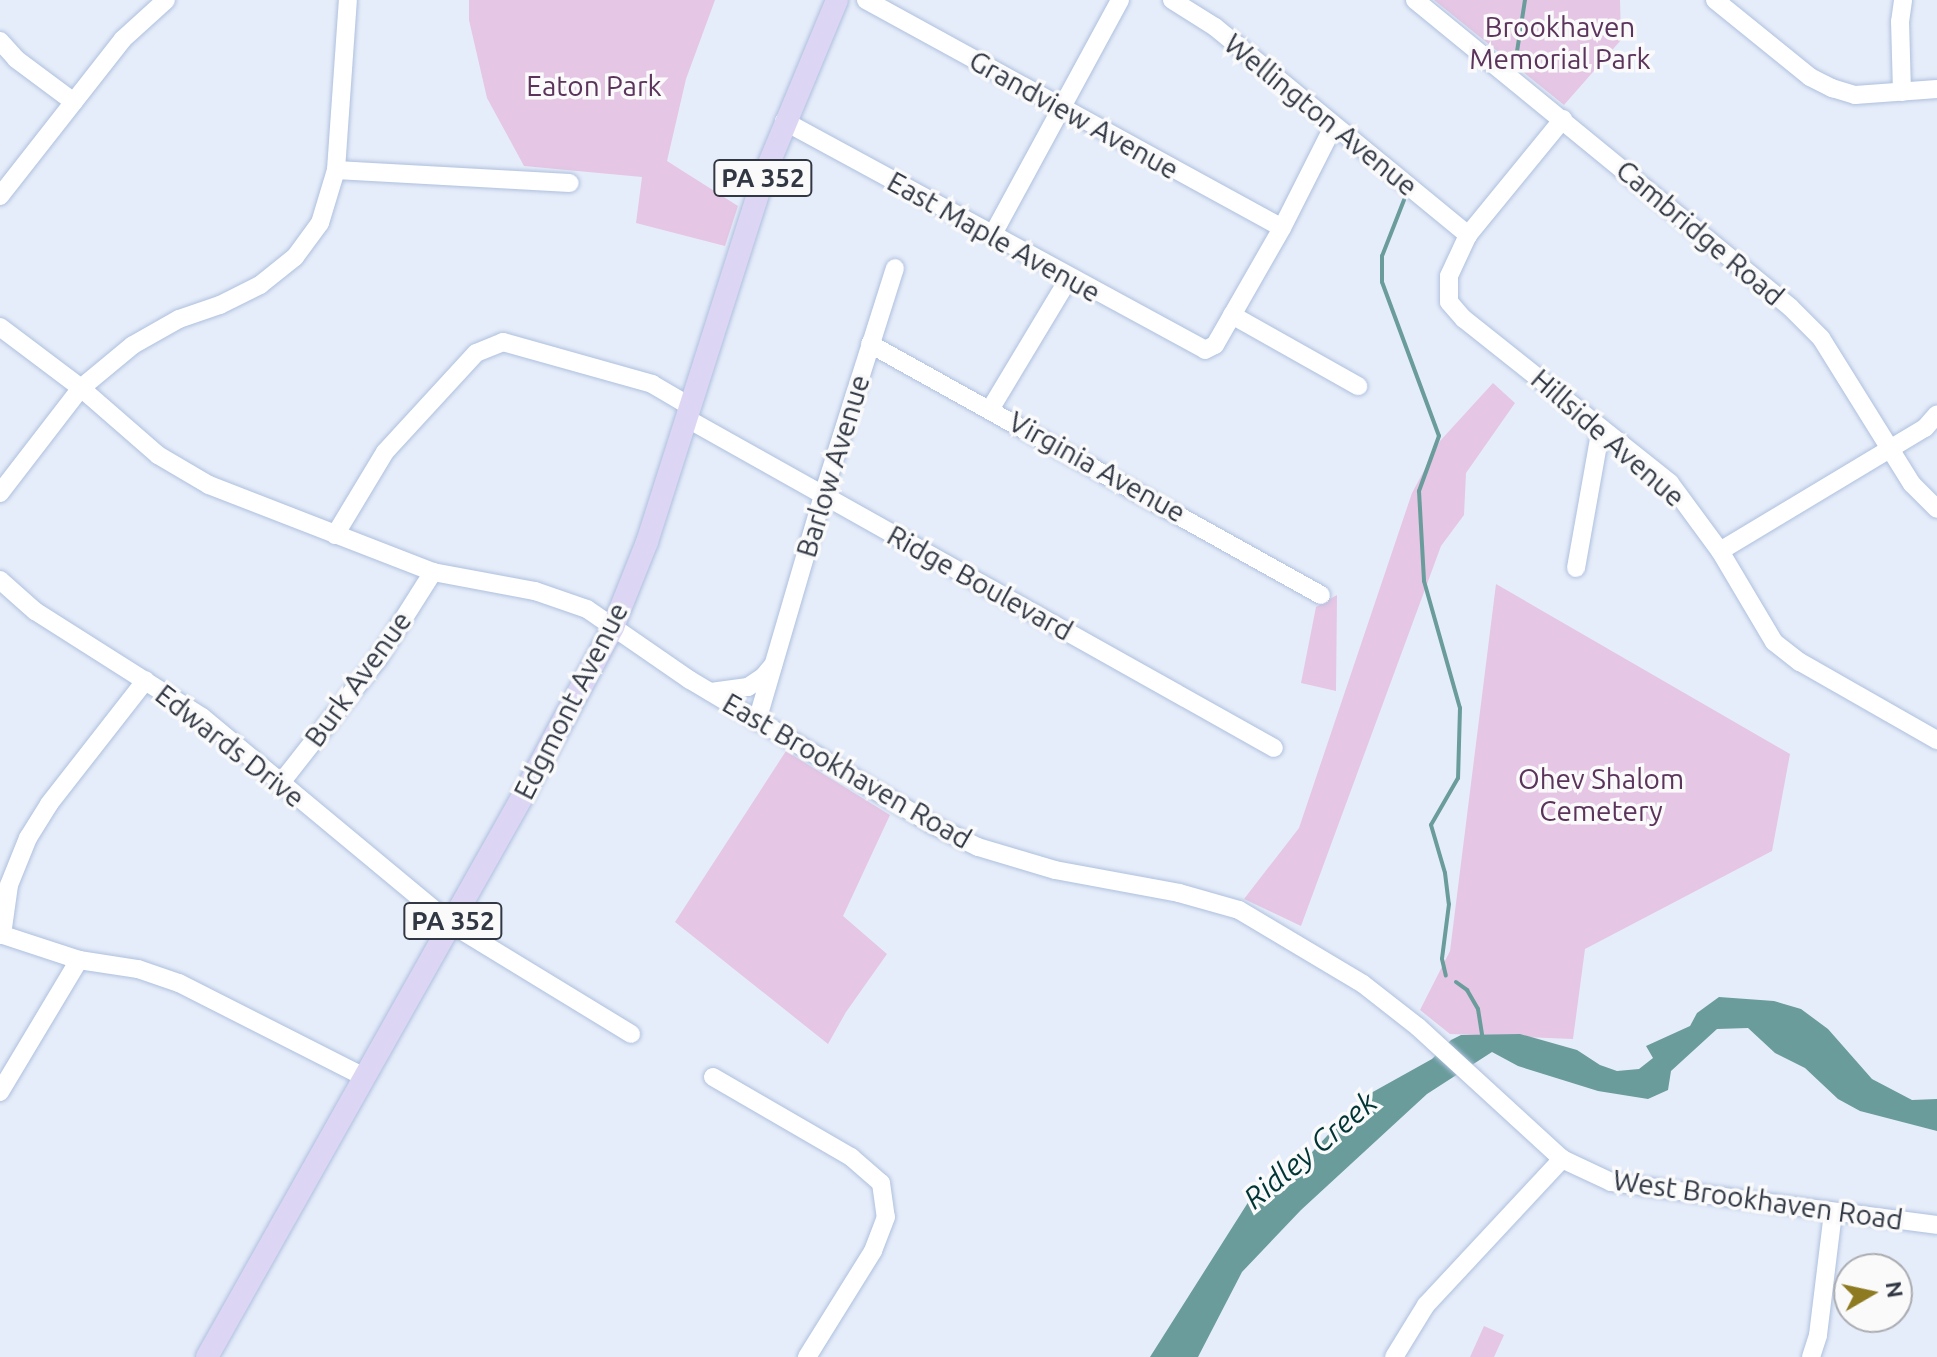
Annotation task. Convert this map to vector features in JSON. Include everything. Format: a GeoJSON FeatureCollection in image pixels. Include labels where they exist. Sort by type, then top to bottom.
{"type":"FeatureCollection","features":[{"type":"Feature","properties":{"kind":"main road","name":"Edgmont Avenue"},"geometry":{"type":"LineString","coordinates":[[207,1357],[362,1076],[451,924],[613,627],[647,542],[784,121],[837,0]]}},
{"type":"Feature","properties":{"kind":"street"},"geometry":{"type":"LineString","coordinates":[[0,196],[123,39],[166,0]]}},
{"type":"Feature","properties":{"kind":"street"},"geometry":{"type":"LineString","coordinates":[[0,493],[81,388],[133,345],[179,319],[220,305],[260,285],[295,257],[320,223],[336,170],[348,0]]}},
{"type":"Feature","properties":{"kind":"street","name":"Grandview Avenue"},"geometry":{"type":"LineString","coordinates":[[866,0],[1282,228]]}},
{"type":"Feature","properties":{"kind":"street"},"geometry":{"type":"LineString","coordinates":[[993,234],[1120,0]]}},
{"type":"Feature","properties":{"kind":"street","name":"Wellington Avenue"},"geometry":{"type":"LineString","coordinates":[[1172,0],[1215,27],[1468,235]]}},
{"type":"Feature","properties":{"kind":"street","name":"Cambridge Road"},"geometry":{"type":"LineString","coordinates":[[1415,0],[1790,307],[1821,338],[1912,484],[1937,509]]}},
{"type":"Feature","properties":{"kind":"street"},"geometry":{"type":"LineString","coordinates":[[1715,0],[1820,83],[1855,95],[1937,89]]}},
{"type":"Feature","properties":{"kind":"street"},"geometry":{"type":"LineString","coordinates":[[1902,92],[1900,22],[1903,0]]}},
{"type":"Feature","properties":{"kind":"street"},"geometry":{"type":"LineString","coordinates":[[0,41],[16,59],[74,102]]}},
{"type":"Feature","properties":{"kind":"street"},"geometry":{"type":"LineString","coordinates":[[1468,235],[1563,119]]}},
{"type":"Feature","properties":{"kind":"street","name":"East Maple Avenue"},"geometry":{"type":"LineString","coordinates":[[784,121],[1205,350],[1215,345],[1232,315]]}},
{"type":"Feature","properties":{"kind":"street"},"geometry":{"type":"LineString","coordinates":[[1334,125],[1282,228],[1232,315],[1358,386]]}},
{"type":"Feature","properties":{"kind":"street"},"geometry":{"type":"LineString","coordinates":[[336,170],[570,183]]}},
{"type":"Feature","properties":{"kind":"street","name":"Hillside Avenue"},"geometry":{"type":"LineString","coordinates":[[1468,235],[1455,259],[1447,295],[1464,319],[1670,483],[1720,551],[1774,642],[1800,662],[1937,740]]}},
{"type":"Feature","properties":{"kind":"street","name":"Barlow Avenue"},"geometry":{"type":"LineString","coordinates":[[757,721],[823,495],[895,268]]}},
{"type":"Feature","properties":{"kind":"street"},"geometry":{"type":"LineString","coordinates":[[991,408],[1069,278]]}},
{"type":"Feature","properties":{"kind":"street"},"geometry":{"type":"LineString","coordinates":[[0,327],[81,388],[158,455],[209,485],[433,572],[551,595],[587,609],[613,627]]}},
{"type":"Feature","properties":{"kind":"street","name":"Ridge Boulevard"},"geometry":{"type":"LineString","coordinates":[[335,535],[385,452],[476,353],[503,342],[652,384],[689,412],[823,495],[1274,748]]}},
{"type":"Feature","properties":{"kind":"street","name":"Virginia Avenue"},"geometry":{"type":"LineString","coordinates":[[870,344],[991,408],[1321,595]]}},
{"type":"Feature","properties":{"kind":"street"},"geometry":{"type":"LineString","coordinates":[[1720,551],[1925,428],[1937,414]]}},
{"type":"Feature","properties":{"kind":"street"},"geometry":{"type":"LineString","coordinates":[[1576,568],[1601,428]]}},
{"type":"Feature","properties":{"kind":"street","name":"Burk Avenue"},"geometry":{"type":"LineString","coordinates":[[280,784],[378,659],[433,572]]}},
{"type":"Feature","properties":{"kind":"street","name":"Edwards Drive"},"geometry":{"type":"LineString","coordinates":[[0,580],[35,611],[98,654],[146,680],[202,717],[451,924],[631,1034]]}},
{"type":"Feature","properties":{"kind":"street","name":"East Brookhaven Road"},"geometry":{"type":"LineString","coordinates":[[613,627],[757,721],[933,825],[978,847],[1055,870],[1179,893],[1239,910],[1363,984],[1438,1045],[1471,1077]]}},
{"type":"Feature","properties":{"kind":"street"},"geometry":{"type":"LineString","coordinates":[[711,692],[748,687],[763,677],[773,665]]}},
{"type":"Feature","properties":{"kind":"street"},"geometry":{"type":"LineString","coordinates":[[146,680],[49,804],[28,838],[9,885],[1,934],[79,960],[138,969],[179,983],[362,1076]]}},
{"type":"Feature","properties":{"kind":"street"},"geometry":{"type":"LineString","coordinates":[[0,1092],[79,960]]}},
{"type":"Feature","properties":{"kind":"street"},"geometry":{"type":"LineString","coordinates":[[713,1077],[851,1157],[881,1183],[886,1217],[873,1251],[807,1357]]}},
{"type":"Feature","properties":{"kind":"street","name":"West Brookhaven Road"},"geometry":{"type":"LineString","coordinates":[[1471,1077],[1562,1159],[1611,1182],[1937,1225]]}},
{"type":"Feature","properties":{"kind":"street"},"geometry":{"type":"LineString","coordinates":[[1394,1357],[1426,1305],[1562,1159]]}},
{"type":"Feature","properties":{"kind":"street"},"geometry":{"type":"LineString","coordinates":[[1811,1357],[1818,1335],[1833,1213]]}},
{"type":"Feature","properties":{"kind":"green space","name":"Eaton Park"},"geometry":{"type":"Polygon","coordinates":[[[469,0],[715,0],[686,79],[667,161],[738,206],[725,246],[636,223],[642,177],[524,166],[487,98],[469,20],[469,0]]]}},
{"type":"Feature","properties":{"kind":"green space","name":"Brookhaven Memorial Park"},"geometry":{"type":"Polygon","coordinates":[[[1434,0],[1620,0],[1621,40],[1564,105],[1434,0]]]}},
{"type":"Feature","properties":{"kind":"green space"},"geometry":{"type":"Polygon","coordinates":[[[1493,383],[1515,403],[1466,473],[1464,515],[1441,546],[1301,926],[1244,899],[1299,828],[1412,493],[1440,441],[1493,383]]]}},
{"type":"Feature","properties":{"kind":"green space","name":"Ohev Shalom Cemetery"},"geometry":{"type":"Polygon","coordinates":[[[1496,584],[1790,754],[1772,851],[1585,949],[1573,1039],[1450,1034],[1420,1010],[1450,951],[1496,584]]]}},
{"type":"Feature","properties":{"kind":"green space"},"geometry":{"type":"Polygon","coordinates":[[[1337,595],[1336,691],[1301,683],[1316,607],[1337,595]]]}},
{"type":"Feature","properties":{"kind":"green space"},"geometry":{"type":"Polygon","coordinates":[[[786,751],[890,815],[843,916],[887,954],[846,1012],[828,1044],[675,922],[786,751]]]}},
{"type":"Feature","properties":{"kind":"green space"},"geometry":{"type":"Polygon","coordinates":[[[1484,1326],[1504,1335],[1494,1357],[1470,1357],[1484,1326]]]}},
{"type":"Feature","properties":{"kind":"shaded area"},"geometry":{"type":"Polygon","coordinates":[[[1719,997],[1774,1001],[1801,1009],[1828,1029],[1872,1079],[1912,1100],[1937,1099],[1937,1131],[1860,1111],[1838,1099],[1805,1068],[1775,1053],[1748,1028],[1717,1029],[1671,1071],[1668,1090],[1648,1099],[1598,1091],[1518,1066],[1492,1052],[1427,1094],[1301,1210],[1242,1272],[1198,1357],[1150,1357],[1254,1193],[1302,1163],[1362,1098],[1432,1059],[1451,1040],[1461,1035],[1520,1034],[1577,1050],[1600,1065],[1617,1071],[1639,1069],[1653,1058],[1646,1046],[1690,1026],[1697,1013],[1719,997]]]}},
{"type":"Feature","properties":{"kind":"waterway"},"geometry":{"type":"LineString","coordinates":[[1516,58],[1525,0]]}},
{"type":"Feature","properties":{"kind":"waterway"},"geometry":{"type":"LineString","coordinates":[[1404,200],[1382,256],[1382,282],[1439,436],[1419,491],[1424,581],[1460,708],[1458,778],[1431,825],[1445,873],[1449,904],[1442,959],[1446,976]]}},
{"type":"Feature","properties":{"kind":"waterway"},"geometry":{"type":"LineString","coordinates":[[1456,982],[1467,990],[1478,1009],[1483,1039]]}},
{"type":"Feature","properties":{"kind":"water label","name":"Ridley Creek"},"geometry":{"type":"Point","coordinates":[1310,1150]}}]}
